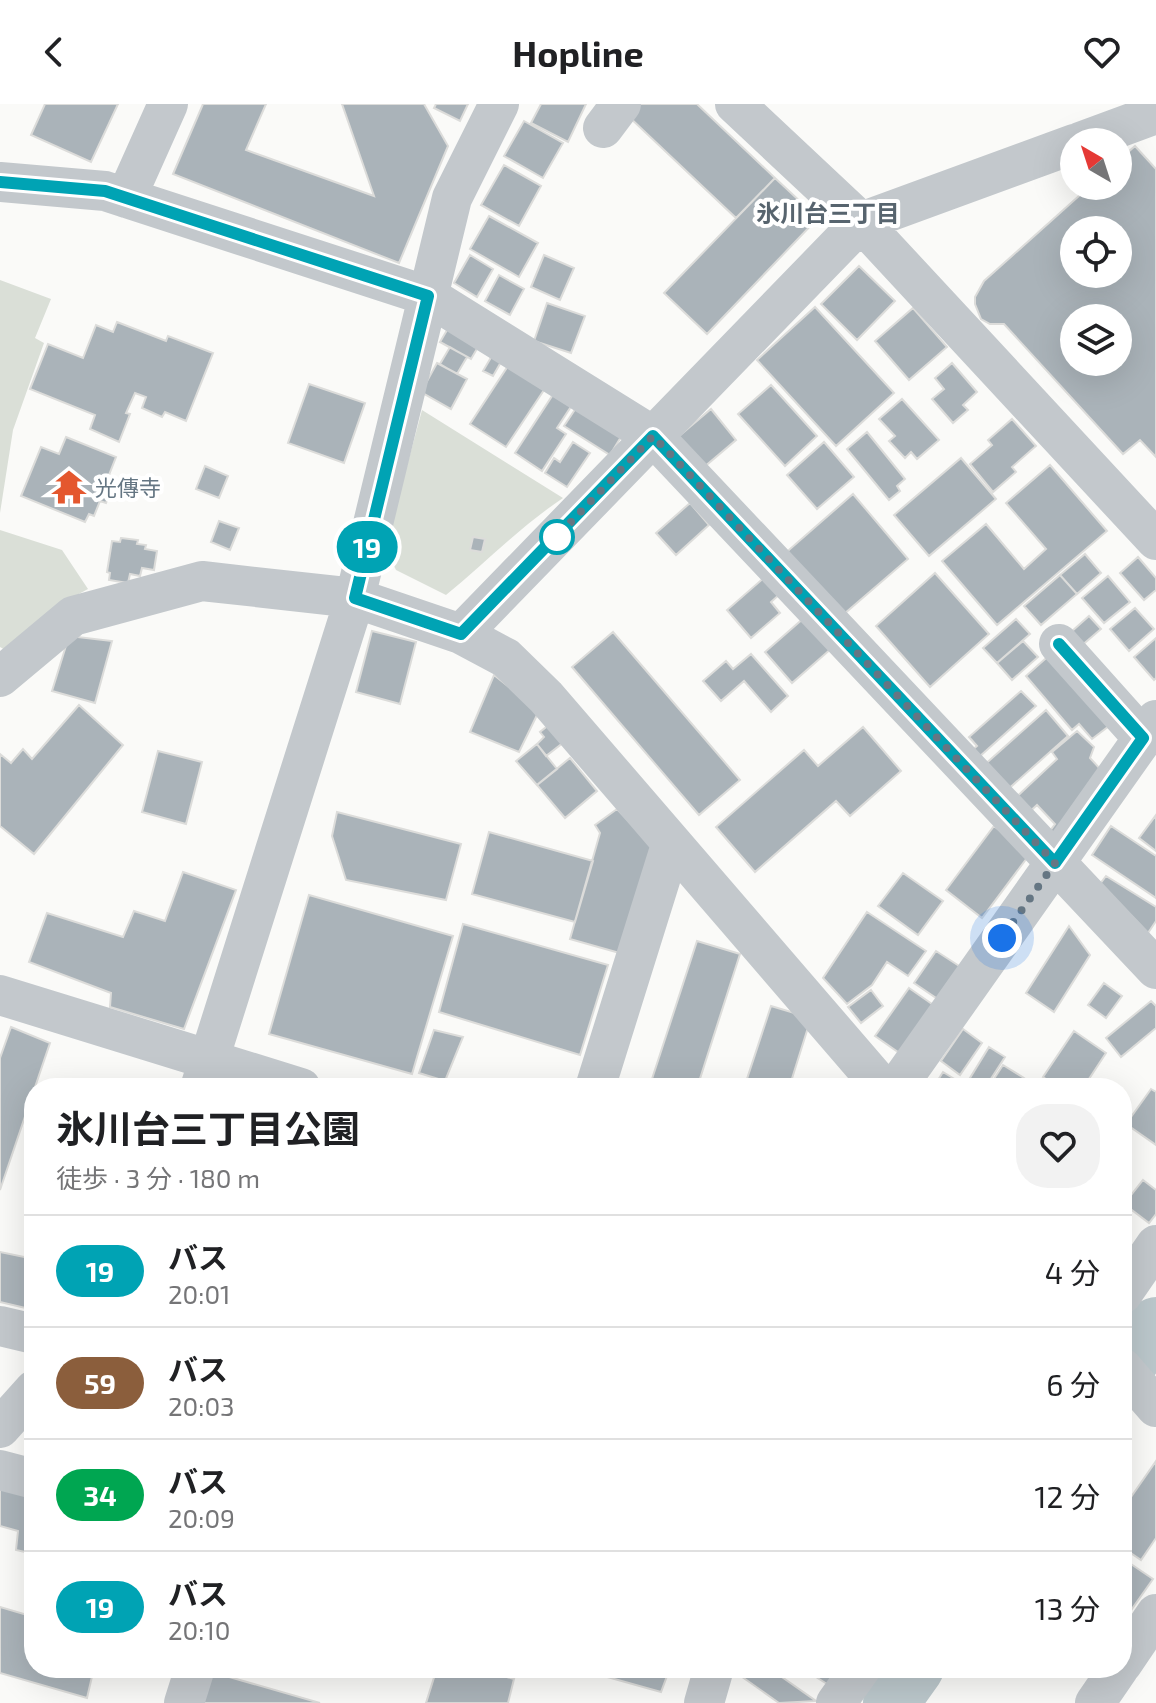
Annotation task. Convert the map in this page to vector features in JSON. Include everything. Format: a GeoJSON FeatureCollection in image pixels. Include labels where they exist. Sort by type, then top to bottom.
{"type":"FeatureCollection","features":[{"type":"Feature","properties":{"kind":"street"},"geometry":{"type":"LineString","coordinates":[[126,198],[168,104]]}},
{"type":"Feature","properties":{"kind":"street"},"geometry":{"type":"LineString","coordinates":[[204,1073],[355,598],[452,198],[499,104]]}},
{"type":"Feature","properties":{"kind":"street"},"geometry":{"type":"LineString","coordinates":[[735,104],[861,222],[1156,540]]}},
{"type":"Feature","properties":{"kind":"street"},"geometry":{"type":"LineString","coordinates":[[1118,128],[1156,114]]}},
{"type":"Feature","properties":{"kind":"street"},"geometry":{"type":"LineString","coordinates":[[461,634],[861,222],[1060,149]]}},
{"type":"Feature","properties":{"kind":"street"},"geometry":{"type":"LineString","coordinates":[[0,182],[105,191],[428,296],[653,436],[1156,969]]}},
{"type":"Feature","properties":{"kind":"street"},"geometry":{"type":"LineString","coordinates":[[5,666],[73,616],[202,581],[355,598],[461,634],[506,658],[531,682],[874,1078]]}},
{"type":"Feature","properties":{"kind":"street"},"geometry":{"type":"LineString","coordinates":[[903,1078],[1150,729],[1059,644]]}},
{"type":"Feature","properties":{"kind":"street"},"geometry":{"type":"LineString","coordinates":[[598,1078],[671,845]]}},
{"type":"Feature","properties":{"kind":"street"},"geometry":{"type":"LineString","coordinates":[[0,995],[204,1073],[236,1078]]}},
{"type":"Feature","properties":{"kind":"street"},"geometry":{"type":"LineString","coordinates":[[1132,1280],[1156,1245]]}},
{"type":"Feature","properties":{"kind":"street"},"geometry":{"type":"LineString","coordinates":[[0,1326],[24,1332]]}},
{"type":"Feature","properties":{"kind":"street"},"geometry":{"type":"LineString","coordinates":[[0,1428],[24,1401]]}},
{"type":"Feature","properties":{"kind":"street"},"geometry":{"type":"LineString","coordinates":[[0,1470],[24,1476]]}},
{"type":"Feature","properties":{"kind":"street"},"geometry":{"type":"LineString","coordinates":[[1132,1649],[1156,1614]]}},
{"type":"Feature","properties":{"kind":"street"},"geometry":{"type":"LineString","coordinates":[[184,1703],[192,1678]]}},
{"type":"Feature","properties":{"kind":"street"},"geometry":{"type":"LineString","coordinates":[[704,1703],[711,1678]]}},
{"type":"Feature","properties":{"kind":"street"},"geometry":{"type":"LineString","coordinates":[[836,1703],[854,1678]]}},
{"type":"Feature","properties":{"kind":"street"},"geometry":{"type":"LineString","coordinates":[[1095,1703],[1112,1678]]}},
{"type":"Feature","properties":{"kind":"shaded area"},"geometry":{"type":"Polygon","coordinates":[[[0,280],[51,299],[35,338],[44,343],[13,430],[0,513],[0,280]]]}},
{"type":"Feature","properties":{"kind":"shaded area"},"geometry":{"type":"Polygon","coordinates":[[[422,410],[563,498],[446,595],[396,570],[385,548],[422,410]]]}},
{"type":"Feature","properties":{"kind":"shaded area"},"geometry":{"type":"Polygon","coordinates":[[[0,530],[62,550],[88,589],[64,602],[7,651],[0,647],[0,530]]]}},
{"type":"Feature","properties":{"kind":"building"},"geometry":{"type":"Polygon","coordinates":[[[45,104],[118,104],[91,162],[31,135],[45,104]]]}},
{"type":"Feature","properties":{"kind":"building"},"geometry":{"type":"Polygon","coordinates":[[[203,104],[266,104],[246,150],[374,196],[342,104],[424,104],[448,146],[399,263],[173,174],[203,104]]]}},
{"type":"Feature","properties":{"kind":"building"},"geometry":{"type":"Polygon","coordinates":[[[436,104],[468,104],[460,121],[434,108],[436,104]]]}},
{"type":"Feature","properties":{"kind":"building"},"geometry":{"type":"Polygon","coordinates":[[[541,104],[586,104],[568,142],[531,123],[541,104]]]}},
{"type":"Feature","properties":{"kind":"building"},"geometry":{"type":"Polygon","coordinates":[[[637,104],[697,104],[775,178],[736,218],[627,115],[637,104]]]}},
{"type":"Feature","properties":{"kind":"building"},"geometry":{"type":"Polygon","coordinates":[[[524,121],[563,143],[543,178],[504,156],[524,121]]]}},
{"type":"Feature","properties":{"kind":"building"},"geometry":{"type":"Polygon","coordinates":[[[1135,146],[1156,169],[1156,457],[1140,440],[1123,454],[1004,324],[990,324],[981,319],[975,297],[984,281],[1074,200],[1132,200],[1132,149],[1135,146]]]}},
{"type":"Feature","properties":{"kind":"building"},"geometry":{"type":"Polygon","coordinates":[[[504,165],[541,186],[519,226],[481,205],[504,165]]]}},
{"type":"Feature","properties":{"kind":"building"},"geometry":{"type":"Polygon","coordinates":[[[775,178],[818,218],[707,334],[664,293],[775,178]]]}},
{"type":"Feature","properties":{"kind":"building"},"geometry":{"type":"Polygon","coordinates":[[[489,216],[538,243],[519,277],[470,249],[489,216]]]}},
{"type":"Feature","properties":{"kind":"building"},"geometry":{"type":"Polygon","coordinates":[[[470,255],[493,269],[477,297],[454,283],[470,255]]]}},
{"type":"Feature","properties":{"kind":"building"},"geometry":{"type":"Polygon","coordinates":[[[544,255],[574,268],[560,300],[531,287],[544,255]]]}},
{"type":"Feature","properties":{"kind":"building"},"geometry":{"type":"Polygon","coordinates":[[[859,266],[895,301],[857,340],[821,304],[859,266]]]}},
{"type":"Feature","properties":{"kind":"building"},"geometry":{"type":"Polygon","coordinates":[[[499,275],[524,289],[510,315],[485,301],[499,275]]]}},
{"type":"Feature","properties":{"kind":"building"},"geometry":{"type":"Polygon","coordinates":[[[547,303],[585,316],[571,353],[534,341],[547,303]]]}},
{"type":"Feature","properties":{"kind":"building"},"geometry":{"type":"Polygon","coordinates":[[[815,307],[894,393],[836,446],[757,360],[815,307]]]}},
{"type":"Feature","properties":{"kind":"building"},"geometry":{"type":"Polygon","coordinates":[[[913,308],[947,347],[909,380],[875,341],[913,308]]]}},
{"type":"Feature","properties":{"kind":"building"},"geometry":{"type":"Polygon","coordinates":[[[117,322],[166,341],[168,336],[213,353],[186,421],[165,412],[162,417],[142,408],[146,397],[135,393],[119,442],[90,429],[95,415],[30,389],[48,344],[83,358],[96,325],[113,332],[117,322]]]}},
{"type":"Feature","properties":{"kind":"building"},"geometry":{"type":"Polygon","coordinates":[[[450,325],[481,342],[471,359],[440,342],[450,325]]]}},
{"type":"Feature","properties":{"kind":"building"},"geometry":{"type":"Polygon","coordinates":[[[450,347],[467,357],[457,374],[440,364],[450,347]]]}},
{"type":"Feature","properties":{"kind":"building"},"geometry":{"type":"Polygon","coordinates":[[[496,349],[505,355],[493,376],[483,371],[496,349]]]}},
{"type":"Feature","properties":{"kind":"building"},"geometry":{"type":"Polygon","coordinates":[[[437,363],[467,379],[451,409],[421,392],[437,363]]]}},
{"type":"Feature","properties":{"kind":"building"},"geometry":{"type":"Polygon","coordinates":[[[952,363],[977,392],[963,405],[968,410],[953,423],[932,399],[944,389],[935,378],[952,363]]]}},
{"type":"Feature","properties":{"kind":"building"},"geometry":{"type":"Polygon","coordinates":[[[508,366],[544,390],[506,447],[470,424],[508,366]]]}},
{"type":"Feature","properties":{"kind":"building"},"geometry":{"type":"Polygon","coordinates":[[[309,384],[365,403],[344,463],[288,443],[309,384]]]}},
{"type":"Feature","properties":{"kind":"building"},"geometry":{"type":"Polygon","coordinates":[[[771,385],[817,436],[785,466],[738,414],[771,385]]]}},
{"type":"Feature","properties":{"kind":"building"},"geometry":{"type":"Polygon","coordinates":[[[556,390],[574,402],[557,428],[566,434],[542,471],[515,453],[556,390]]]}},
{"type":"Feature","properties":{"kind":"building"},"geometry":{"type":"Polygon","coordinates":[[[582,399],[627,427],[610,455],[564,426],[582,399]]]}},
{"type":"Feature","properties":{"kind":"building"},"geometry":{"type":"Polygon","coordinates":[[[902,399],[939,440],[917,459],[911,452],[905,458],[889,441],[895,436],[879,419],[902,399]]]}},
{"type":"Feature","properties":{"kind":"building"},"geometry":{"type":"Polygon","coordinates":[[[711,409],[736,440],[697,473],[672,442],[711,409]]]}},
{"type":"Feature","properties":{"kind":"building"},"geometry":{"type":"Polygon","coordinates":[[[1012,419],[1036,446],[1012,467],[1016,472],[993,492],[970,464],[992,445],[988,440],[1012,419]]]}},
{"type":"Feature","properties":{"kind":"building"},"geometry":{"type":"Polygon","coordinates":[[[867,432],[905,479],[897,486],[900,491],[889,500],[847,449],[867,432]]]}},
{"type":"Feature","properties":{"kind":"building","name":"光傳寺"},"geometry":{"type":"Polygon","coordinates":[[[66,437],[116,457],[109,475],[116,478],[106,503],[100,501],[94,516],[89,514],[85,522],[21,496],[41,447],[59,454],[66,437]]]}},
{"type":"Feature","properties":{"kind":"building"},"geometry":{"type":"Polygon","coordinates":[[[573,442],[590,453],[567,487],[545,473],[554,458],[560,462],[573,442]]]}},
{"type":"Feature","properties":{"kind":"building"},"geometry":{"type":"Polygon","coordinates":[[[824,442],[854,477],[817,509],[787,475],[824,442]]]}},
{"type":"Feature","properties":{"kind":"building"},"geometry":{"type":"Polygon","coordinates":[[[961,458],[996,499],[929,556],[894,515],[961,458]]]}},
{"type":"Feature","properties":{"kind":"building"},"geometry":{"type":"Polygon","coordinates":[[[1050,465],[1107,531],[997,625],[942,561],[986,524],[1024,569],[1046,549],[1006,503],[1050,465]]]}},
{"type":"Feature","properties":{"kind":"building"},"geometry":{"type":"Polygon","coordinates":[[[205,466],[228,476],[219,498],[196,489],[205,466]]]}},
{"type":"Feature","properties":{"kind":"building"},"geometry":{"type":"Polygon","coordinates":[[[853,494],[908,559],[837,620],[782,556],[853,494]]]}},
{"type":"Feature","properties":{"kind":"building"},"geometry":{"type":"Polygon","coordinates":[[[690,503],[709,525],[676,555],[656,533],[690,503]]]}},
{"type":"Feature","properties":{"kind":"building"},"geometry":{"type":"Polygon","coordinates":[[[219,521],[239,528],[230,550],[211,542],[219,521]]]}},
{"type":"Feature","properties":{"kind":"building"},"geometry":{"type":"Polygon","coordinates":[[[473,537],[485,539],[482,552],[470,550],[473,537]]]}},
{"type":"Feature","properties":{"kind":"building"},"geometry":{"type":"Polygon","coordinates":[[[121,538],[138,540],[137,544],[146,545],[145,549],[157,551],[154,570],[142,568],[140,576],[130,574],[128,583],[109,580],[110,573],[107,572],[112,541],[120,542],[121,538]]]}},
{"type":"Feature","properties":{"kind":"building"},"geometry":{"type":"Polygon","coordinates":[[[1085,554],[1101,573],[1077,594],[1060,575],[1085,554]]]}},
{"type":"Feature","properties":{"kind":"building"},"geometry":{"type":"Polygon","coordinates":[[[1138,557],[1156,578],[1156,590],[1144,600],[1120,573],[1138,557]]]}},
{"type":"Feature","properties":{"kind":"building"},"geometry":{"type":"Polygon","coordinates":[[[935,573],[989,634],[930,687],[876,626],[935,573]]]}},
{"type":"Feature","properties":{"kind":"building"},"geometry":{"type":"Polygon","coordinates":[[[1060,575],[1077,594],[1041,625],[1024,606],[1060,575]]]}},
{"type":"Feature","properties":{"kind":"building"},"geometry":{"type":"Polygon","coordinates":[[[766,576],[781,593],[771,602],[780,613],[751,638],[727,610],[766,576]]]}},
{"type":"Feature","properties":{"kind":"building"},"geometry":{"type":"Polygon","coordinates":[[[1108,576],[1130,602],[1104,623],[1082,598],[1108,576]]]}},
{"type":"Feature","properties":{"kind":"building"},"geometry":{"type":"Polygon","coordinates":[[[1135,608],[1154,629],[1129,651],[1110,629],[1135,608]]]}},
{"type":"Feature","properties":{"kind":"building"},"geometry":{"type":"Polygon","coordinates":[[[1089,616],[1101,629],[1073,653],[1062,640],[1089,616]]]}},
{"type":"Feature","properties":{"kind":"building"},"geometry":{"type":"Polygon","coordinates":[[[805,617],[832,648],[792,683],[765,652],[805,617]]]}},
{"type":"Feature","properties":{"kind":"building"},"geometry":{"type":"Polygon","coordinates":[[[1016,619],[1030,634],[997,663],[983,648],[1016,619]]]}},
{"type":"Feature","properties":{"kind":"building"},"geometry":{"type":"Polygon","coordinates":[[[372,631],[416,642],[400,704],[356,692],[372,631]]]}},
{"type":"Feature","properties":{"kind":"building"},"geometry":{"type":"Polygon","coordinates":[[[613,632],[740,780],[699,815],[572,667],[613,632]]]}},
{"type":"Feature","properties":{"kind":"building"},"geometry":{"type":"Polygon","coordinates":[[[69,636],[112,641],[95,703],[52,691],[69,636]]]}},
{"type":"Feature","properties":{"kind":"building"},"geometry":{"type":"Polygon","coordinates":[[[1156,638],[1156,678],[1154,680],[1134,657],[1156,638]]]}},
{"type":"Feature","properties":{"kind":"building"},"geometry":{"type":"Polygon","coordinates":[[[1023,641],[1038,657],[1012,680],[997,663],[1023,641]]]}},
{"type":"Feature","properties":{"kind":"building"},"geometry":{"type":"Polygon","coordinates":[[[1054,651],[1109,726],[1092,739],[1079,724],[1072,730],[1026,676],[1054,651]]]}},
{"type":"Feature","properties":{"kind":"building"},"geometry":{"type":"Polygon","coordinates":[[[751,654],[788,696],[771,712],[744,681],[721,701],[703,681],[726,661],[733,669],[751,654]]]}},
{"type":"Feature","properties":{"kind":"building"},"geometry":{"type":"Polygon","coordinates":[[[494,675],[539,711],[519,752],[470,732],[494,675]]]}},
{"type":"Feature","properties":{"kind":"building"},"geometry":{"type":"Polygon","coordinates":[[[1021,691],[1036,706],[969,766],[962,759],[977,746],[969,737],[1021,691]]]}},
{"type":"Feature","properties":{"kind":"building"},"geometry":{"type":"Polygon","coordinates":[[[79,705],[123,745],[34,854],[0,826],[0,754],[11,763],[23,749],[32,759],[79,705]]]}},
{"type":"Feature","properties":{"kind":"building"},"geometry":{"type":"Polygon","coordinates":[[[1046,710],[1068,736],[1005,792],[982,767],[1046,710]]]}},
{"type":"Feature","properties":{"kind":"building"},"geometry":{"type":"Polygon","coordinates":[[[550,724],[564,742],[546,756],[537,744],[544,737],[540,732],[550,724]]]}},
{"type":"Feature","properties":{"kind":"building"},"geometry":{"type":"Polygon","coordinates":[[[863,727],[901,771],[850,816],[836,801],[755,872],[716,827],[804,750],[818,766],[863,727]]]}},
{"type":"Feature","properties":{"kind":"building"},"geometry":{"type":"Polygon","coordinates":[[[1077,731],[1094,747],[1090,758],[1103,772],[1055,843],[1047,835],[1055,824],[1037,805],[1025,816],[1012,801],[1057,759],[1052,752],[1077,731]]]}},
{"type":"Feature","properties":{"kind":"building"},"geometry":{"type":"Polygon","coordinates":[[[537,744],[557,769],[537,785],[516,761],[537,744]]]}},
{"type":"Feature","properties":{"kind":"building"},"geometry":{"type":"Polygon","coordinates":[[[158,751],[202,762],[186,824],[142,812],[158,751]]]}},
{"type":"Feature","properties":{"kind":"building"},"geometry":{"type":"Polygon","coordinates":[[[570,758],[597,791],[565,818],[537,785],[570,758]]]}},
{"type":"Feature","properties":{"kind":"building"},"geometry":{"type":"Polygon","coordinates":[[[617,809],[653,846],[623,954],[570,939],[600,833],[595,825],[617,809]]]}},
{"type":"Feature","properties":{"kind":"building"},"geometry":{"type":"Polygon","coordinates":[[[337,812],[461,844],[446,900],[346,880],[332,836],[337,812]]]}},
{"type":"Feature","properties":{"kind":"building"},"geometry":{"type":"Polygon","coordinates":[[[1156,815],[1156,851],[1139,838],[1156,815]]]}},
{"type":"Feature","properties":{"kind":"building"},"geometry":{"type":"Polygon","coordinates":[[[994,826],[1030,854],[982,918],[946,890],[994,826]]]}},
{"type":"Feature","properties":{"kind":"building"},"geometry":{"type":"Polygon","coordinates":[[[1111,826],[1156,856],[1156,898],[1092,855],[1111,826]]]}},
{"type":"Feature","properties":{"kind":"building"},"geometry":{"type":"Polygon","coordinates":[[[489,832],[593,861],[575,922],[472,894],[489,832]]]}},
{"type":"Feature","properties":{"kind":"building"},"geometry":{"type":"Polygon","coordinates":[[[183,872],[236,890],[184,1029],[110,1007],[111,993],[29,962],[47,913],[123,937],[134,911],[165,921],[183,872]]]}},
{"type":"Feature","properties":{"kind":"building"},"geometry":{"type":"Polygon","coordinates":[[[903,873],[943,901],[918,935],[878,906],[903,873]]]}},
{"type":"Feature","properties":{"kind":"building"},"geometry":{"type":"Polygon","coordinates":[[[1106,876],[1156,907],[1156,921],[1148,933],[1100,884],[1106,876]]]}},
{"type":"Feature","properties":{"kind":"building"},"geometry":{"type":"Polygon","coordinates":[[[309,895],[453,936],[412,1074],[269,1034],[309,895]]]}},
{"type":"Feature","properties":{"kind":"building"},"geometry":{"type":"Polygon","coordinates":[[[867,912],[926,951],[908,976],[887,962],[872,985],[847,1004],[823,978],[867,912]]]}},
{"type":"Feature","properties":{"kind":"building"},"geometry":{"type":"Polygon","coordinates":[[[463,924],[608,965],[580,1055],[439,1012],[463,924]]]}},
{"type":"Feature","properties":{"kind":"building"},"geometry":{"type":"Polygon","coordinates":[[[1069,926],[1090,955],[1054,1012],[1026,993],[1069,926]]]}},
{"type":"Feature","properties":{"kind":"building"},"geometry":{"type":"Polygon","coordinates":[[[697,941],[740,954],[700,1078],[652,1078],[697,941]]]}},
{"type":"Feature","properties":{"kind":"building"},"geometry":{"type":"Polygon","coordinates":[[[936,951],[970,973],[948,1006],[914,983],[936,951]]]}},
{"type":"Feature","properties":{"kind":"building"},"geometry":{"type":"Polygon","coordinates":[[[1104,983],[1122,996],[1106,1018],[1088,1005],[1104,983]]]}},
{"type":"Feature","properties":{"kind":"building"},"geometry":{"type":"Polygon","coordinates":[[[909,988],[942,1011],[908,1059],[875,1036],[909,988]]]}},
{"type":"Feature","properties":{"kind":"building"},"geometry":{"type":"Polygon","coordinates":[[[871,990],[883,1006],[861,1023],[848,1007],[871,990]]]}},
{"type":"Feature","properties":{"kind":"building"},"geometry":{"type":"Polygon","coordinates":[[[1151,1001],[1156,1006],[1156,1028],[1121,1057],[1106,1038],[1151,1001]]]}},
{"type":"Feature","properties":{"kind":"building"},"geometry":{"type":"Polygon","coordinates":[[[771,1006],[811,1018],[792,1078],[747,1078],[771,1006]]]}},
{"type":"Feature","properties":{"kind":"building"},"geometry":{"type":"Polygon","coordinates":[[[11,1027],[50,1043],[38,1078],[24,1078],[24,1119],[0,1190],[0,1058],[11,1027]]]}},
{"type":"Feature","properties":{"kind":"building"},"geometry":{"type":"Polygon","coordinates":[[[963,1029],[982,1043],[960,1075],[941,1061],[963,1029]]]}},
{"type":"Feature","properties":{"kind":"building"},"geometry":{"type":"Polygon","coordinates":[[[434,1030],[463,1037],[446,1078],[419,1073],[434,1030]]]}},
{"type":"Feature","properties":{"kind":"building"},"geometry":{"type":"Polygon","coordinates":[[[1074,1031],[1106,1053],[1090,1078],[1043,1077],[1074,1031]]]}},
{"type":"Feature","properties":{"kind":"building"},"geometry":{"type":"Polygon","coordinates":[[[989,1047],[1005,1057],[991,1078],[970,1078],[989,1047]]]}},
{"type":"Feature","properties":{"kind":"building"},"geometry":{"type":"Polygon","coordinates":[[[1003,1065],[1024,1078],[995,1078],[1003,1065]]]}},
{"type":"Feature","properties":{"kind":"building"},"geometry":{"type":"Polygon","coordinates":[[[943,1072],[953,1078],[939,1078],[943,1072]]]}},
{"type":"Feature","properties":{"kind":"building"},"geometry":{"type":"Polygon","coordinates":[[[1151,1089],[1156,1092],[1156,1145],[1132,1128],[1132,1116],[1151,1089]]]}},
{"type":"Feature","properties":{"kind":"building"},"geometry":{"type":"Polygon","coordinates":[[[1143,1180],[1156,1190],[1156,1214],[1149,1223],[1132,1210],[1132,1194],[1143,1180]]]}},
{"type":"Feature","properties":{"kind":"building"},"geometry":{"type":"Polygon","coordinates":[[[0,1252],[24,1257],[24,1308],[0,1302],[0,1252]]]}},
{"type":"Feature","properties":{"kind":"building"},"geometry":{"type":"Polygon","coordinates":[[[1156,1461],[1156,1538],[1141,1560],[1132,1554],[1132,1496],[1156,1461]]]}},
{"type":"Feature","properties":{"kind":"building"},"geometry":{"type":"Polygon","coordinates":[[[0,1484],[24,1490],[24,1552],[16,1550],[18,1531],[0,1526],[0,1484]]]}},
{"type":"Feature","properties":{"kind":"building"},"geometry":{"type":"Polygon","coordinates":[[[1132,1565],[1153,1579],[1132,1609],[1132,1565]]]}},
{"type":"Feature","properties":{"kind":"building"},"geometry":{"type":"Polygon","coordinates":[[[0,1607],[24,1614],[24,1678],[92,1678],[87,1698],[0,1673],[0,1607]]]}},
{"type":"Feature","properties":{"kind":"building"},"geometry":{"type":"Polygon","coordinates":[[[210,1678],[233,1678],[320,1703],[202,1703],[210,1678]]]}},
{"type":"Feature","properties":{"kind":"building"},"geometry":{"type":"Polygon","coordinates":[[[434,1678],[514,1679],[508,1703],[426,1703],[434,1678]]]}},
{"type":"Feature","properties":{"kind":"building"},"geometry":{"type":"Polygon","coordinates":[[[611,1678],[666,1678],[661,1692],[611,1678]]]}},
{"type":"Feature","properties":{"kind":"building"},"geometry":{"type":"Polygon","coordinates":[[[744,1678],[783,1678],[816,1701],[779,1703],[744,1678]]]}},
{"type":"Feature","properties":{"kind":"building"},"geometry":{"type":"Polygon","coordinates":[[[818,1678],[832,1678],[827,1684],[818,1678]]]}},
{"type":"Feature","properties":{"kind":"waterway"},"geometry":{"type":"LineString","coordinates":[[1132,1359],[1156,1325]]}},
{"type":"Feature","properties":{"kind":"waterway"},"geometry":{"type":"LineString","coordinates":[[891,1703],[909,1678]]}},
{"type":"Feature","properties":{"kind":"bus line","name":"19"},"geometry":{"type":"LineString","coordinates":[[0,182],[105,191],[428,296],[355,598],[461,634],[653,436],[1055,863],[1143,738],[1059,644]]}},
{"type":"Feature","properties":{"kind":"place","name":"光傳寺"},"geometry":{"type":"Point","coordinates":[69,487]}},
{"type":"Feature","properties":{"kind":"district","name":"氷川台三丁目"},"geometry":{"type":"Point","coordinates":[828,212]}},
{"type":"Feature","properties":{"kind":"route"},"geometry":{"type":"LineString","coordinates":[[557,537],[549,545],[653,436],[1055,863],[1002,938]]}}]}
